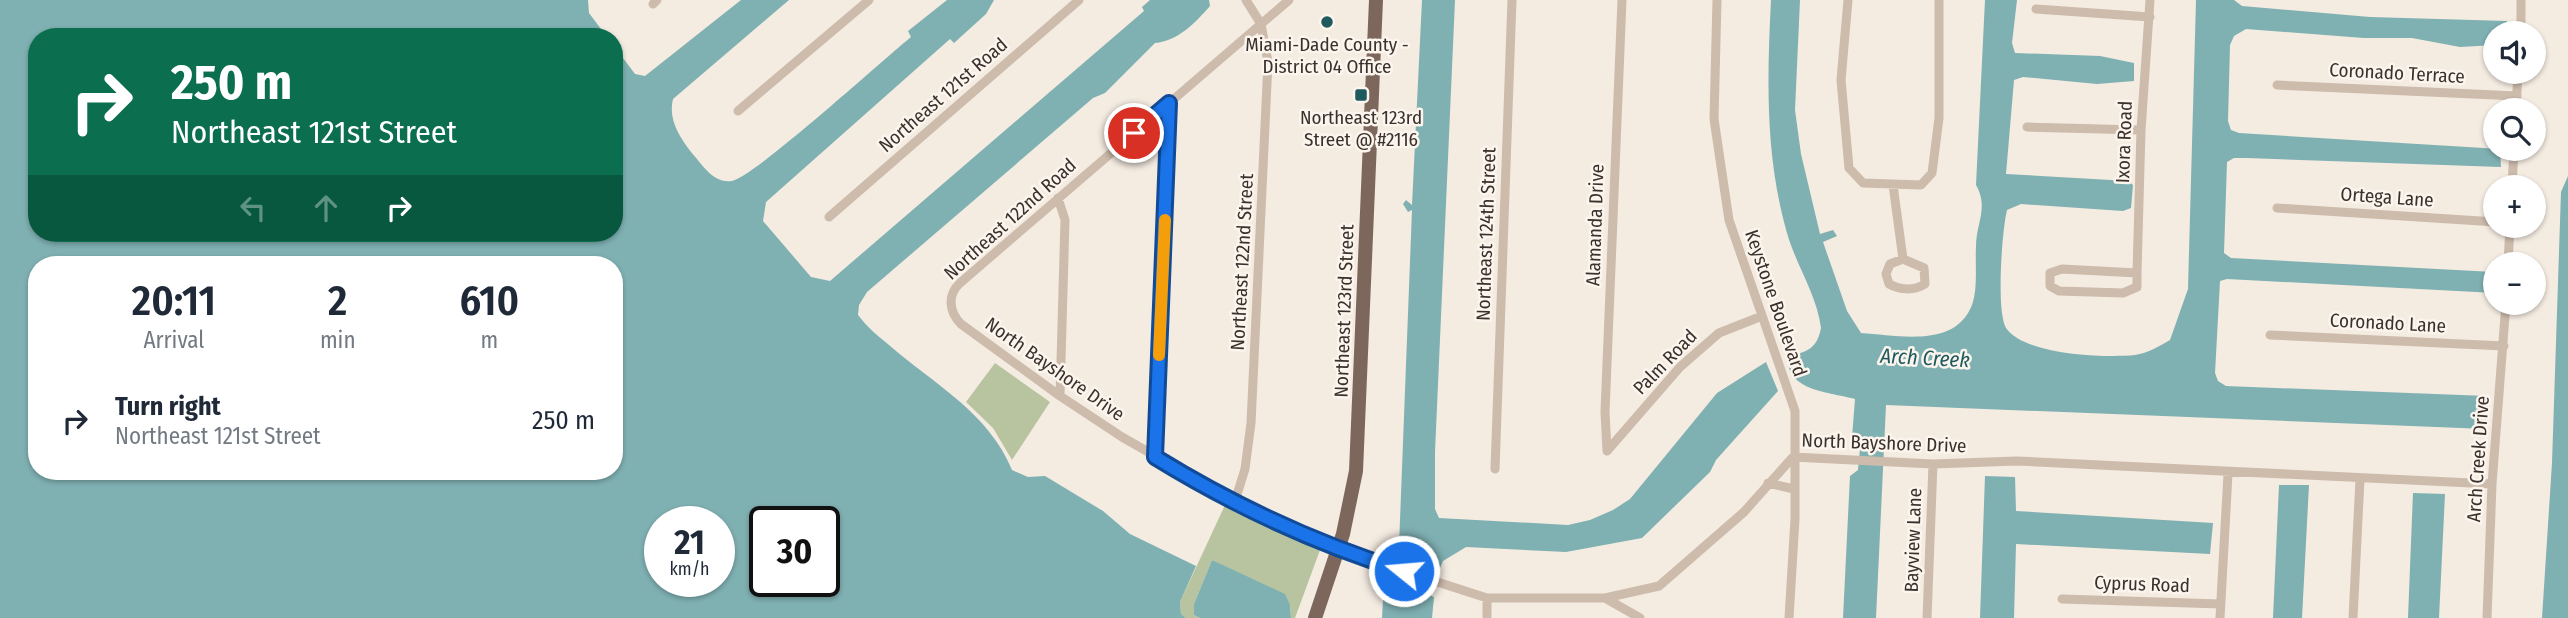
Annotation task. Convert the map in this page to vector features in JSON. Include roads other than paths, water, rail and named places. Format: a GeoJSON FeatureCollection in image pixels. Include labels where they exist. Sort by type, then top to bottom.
{"type":"FeatureCollection","features":[{"type":"Feature","properties":{"kind":"main road","name":"Northeast 123rd Street"},"geometry":{"type":"LineString","coordinates":[[1315,618],[1338,550],[1357,462],[1376,0]]}},
{"type":"Feature","properties":{"kind":"street"},"geometry":{"type":"LineString","coordinates":[[738,111],[869,0]]}},
{"type":"Feature","properties":{"kind":"street","name":"Northeast 121st Road"},"geometry":{"type":"LineString","coordinates":[[829,217],[1079,0]]}},
{"type":"Feature","properties":{"kind":"street"},"geometry":{"type":"LineString","coordinates":[[1246,0],[1261,23]]}},
{"type":"Feature","properties":{"kind":"street","name":"Northeast 122nd Road"},"geometry":{"type":"LineString","coordinates":[[951,304],[955,288],[1289,0]]}},
{"type":"Feature","properties":{"kind":"street","name":"Northeast 124th Street"},"geometry":{"type":"LineString","coordinates":[[1495,469],[1511,0]]}},
{"type":"Feature","properties":{"kind":"street","name":"Alamanda Drive"},"geometry":{"type":"LineString","coordinates":[[1607,451],[1605,412],[1622,0]]}},
{"type":"Feature","properties":{"kind":"street","name":"Keystone Boulevard"},"geometry":{"type":"LineString","coordinates":[[1717,0],[1716,131],[1729,220],[1795,411],[1793,457],[1796,519],[1789,618]]}},
{"type":"Feature","properties":{"kind":"street"},"geometry":{"type":"LineString","coordinates":[[1847,0],[1841,80],[1849,168],[1863,183],[1893,185],[1921,185],[1932,173],[1939,118],[1939,0]]}},
{"type":"Feature","properties":{"kind":"street","name":"Ixora Road"},"geometry":{"type":"LineString","coordinates":[[2137,273],[2062,268],[2050,273],[2049,280],[2050,286],[2059,291],[2123,293],[2137,287],[2140,130],[2150,0]]}},
{"type":"Feature","properties":{"kind":"street"},"geometry":{"type":"LineString","coordinates":[[2521,0],[2521,21]]}},
{"type":"Feature","properties":{"kind":"street"},"geometry":{"type":"LineString","coordinates":[[2036,9],[2150,17]]}},
{"type":"Feature","properties":{"kind":"street","name":"Northeast 122nd Street"},"geometry":{"type":"LineString","coordinates":[[1235,501],[1245,469],[1251,424],[1268,62],[1261,23]]}},
{"type":"Feature","properties":{"kind":"street"},"geometry":{"type":"LineString","coordinates":[[2517,96],[2518,84]]}},
{"type":"Feature","properties":{"kind":"street","name":"Coronado Terrace"},"geometry":{"type":"LineString","coordinates":[[2277,85],[2517,96]]}},
{"type":"Feature","properties":{"kind":"street"},"geometry":{"type":"LineString","coordinates":[[1155,457],[1169,103]]}},
{"type":"Feature","properties":{"kind":"street"},"geometry":{"type":"LineString","coordinates":[[2027,127],[2140,130]]}},
{"type":"Feature","properties":{"kind":"street"},"geometry":{"type":"LineString","coordinates":[[1893,185],[1903,259]]}},
{"type":"Feature","properties":{"kind":"street"},"geometry":{"type":"LineString","coordinates":[[1058,198],[1065,220],[1060,396]]}},
{"type":"Feature","properties":{"kind":"street","name":"Ortega Lane"},"geometry":{"type":"LineString","coordinates":[[2277,208],[2483,221]]}},
{"type":"Feature","properties":{"kind":"street"},"geometry":{"type":"LineString","coordinates":[[1903,259],[1924,268],[1925,284],[1918,288],[1898,288],[1889,284],[1886,274],[1890,264],[1903,259]]}},
{"type":"Feature","properties":{"kind":"street","name":"North Bayshore Drive"},"geometry":{"type":"LineString","coordinates":[[951,304],[953,314],[961,324],[1060,396],[1155,457],[1235,501],[1338,550],[1487,598],[1605,598],[1659,586],[1744,512],[1793,457],[1933,464],[2017,461],[2228,474],[2492,484]]}},
{"type":"Feature","properties":{"kind":"street","name":"Arch Creek Drive"},"geometry":{"type":"LineString","coordinates":[[2487,618],[2492,484],[2505,315]]}},
{"type":"Feature","properties":{"kind":"street","name":"Palm Road"},"geometry":{"type":"LineString","coordinates":[[1607,451],[1680,368],[1719,332],[1762,316]]}},
{"type":"Feature","properties":{"kind":"street","name":"Coronado Lane"},"geometry":{"type":"LineString","coordinates":[[2270,335],[2504,346]]}},
{"type":"Feature","properties":{"kind":"street","name":"Bayview Lane"},"geometry":{"type":"LineString","coordinates":[[1927,618],[1933,464]]}},
{"type":"Feature","properties":{"kind":"street"},"geometry":{"type":"LineString","coordinates":[[2220,618],[2228,474]]}},
{"type":"Feature","properties":{"kind":"street"},"geometry":{"type":"LineString","coordinates":[[2353,618],[2360,479]]}},
{"type":"Feature","properties":{"kind":"street"},"geometry":{"type":"LineString","coordinates":[[1768,483],[1794,489]]}},
{"type":"Feature","properties":{"kind":"street"},"geometry":{"type":"LineString","coordinates":[[1487,598],[1487,618]]}},
{"type":"Feature","properties":{"kind":"street"},"geometry":{"type":"LineString","coordinates":[[1605,598],[1640,618]]}},
{"type":"Feature","properties":{"kind":"street","name":"Cyprus Road"},"geometry":{"type":"LineString","coordinates":[[2062,600],[2221,604]]}},
{"type":"Feature","properties":{"kind":"water"},"geometry":{"type":"Polygon","coordinates":[[[0,0],[588,0],[589,13],[600,28],[28,28],[28,242],[623,242],[623,58],[635,74],[645,76],[741,0],[789,0],[673,99],[673,120],[687,146],[714,176],[732,181],[745,175],[820,116],[911,37],[908,31],[947,0],[994,0],[986,14],[954,43],[950,39],[766,202],[763,221],[811,277],[830,281],[1144,11],[1142,7],[1150,0],[1209,0],[1210,6],[1192,25],[1171,39],[1155,43],[1105,93],[1093,98],[867,292],[859,305],[858,315],[877,335],[975,416],[1002,450],[1012,470],[1028,477],[1045,476],[1103,511],[1130,534],[1196,566],[1180,602],[1181,614],[1186,618],[0,618],[0,0]]]}},
{"type":"Feature","properties":{"kind":"water"},"geometry":{"type":"Polygon","coordinates":[[[1422,0],[1455,0],[1435,452],[1435,509],[1439,518],[1568,525],[1590,520],[1630,499],[1717,393],[1766,362],[1778,391],[1716,460],[1710,472],[1642,538],[1566,552],[1466,547],[1443,561],[1439,570],[1415,563],[1407,582],[1410,587],[1434,597],[1432,618],[1382,618],[1384,581],[1394,576],[1399,563],[1395,558],[1399,546],[1412,210],[1408,212],[1403,204],[1406,200],[1412,205],[1422,0]]]}},
{"type":"Feature","properties":{"kind":"water","name":"Arch Creek"},"geometry":{"type":"Polygon","coordinates":[[[1771,0],[1800,0],[1795,110],[1801,154],[1820,234],[1833,230],[1837,236],[1823,242],[1847,311],[1861,333],[1907,337],[1939,334],[1953,328],[1964,319],[1974,298],[1977,238],[1982,208],[1976,185],[1985,0],[2017,0],[2012,43],[2015,53],[2100,56],[2134,63],[2134,81],[2097,84],[2023,77],[2014,80],[2006,174],[2128,181],[2133,185],[2131,208],[2123,211],[2021,204],[2007,210],[2001,270],[2003,319],[2006,328],[2016,337],[2030,344],[2066,353],[2122,356],[2140,354],[2170,340],[2188,289],[2196,0],[2234,0],[2242,6],[2370,17],[2507,21],[2483,21],[2483,46],[2460,47],[2412,38],[2364,38],[2246,29],[2234,36],[2230,45],[2228,121],[2231,130],[2239,133],[2483,148],[2483,161],[2501,161],[2501,167],[2247,158],[2234,158],[2227,162],[2224,253],[2231,258],[2483,271],[2483,292],[2227,279],[2220,281],[2215,373],[2218,381],[2226,386],[2487,396],[2486,429],[1886,405],[1876,618],[1843,618],[1850,476],[1858,470],[1860,449],[1851,450],[1855,399],[1811,388],[1801,383],[1789,368],[1788,356],[1801,353],[1814,345],[1821,328],[1815,304],[1787,233],[1780,204],[1771,146],[1771,0]]]}},
{"type":"Feature","properties":{"kind":"water"},"geometry":{"type":"Polygon","coordinates":[[[2568,176],[2568,618],[2542,618],[2552,463],[2561,192],[2568,176]]]}},
{"type":"Feature","properties":{"kind":"water"},"geometry":{"type":"Polygon","coordinates":[[[1985,476],[2015,477],[2016,511],[2213,523],[2210,554],[2016,544],[2014,618],[1980,618],[1985,476]]]}},
{"type":"Feature","properties":{"kind":"water"},"geometry":{"type":"Polygon","coordinates":[[[2279,485],[2309,485],[2302,618],[2273,618],[2279,485]]]}},
{"type":"Feature","properties":{"kind":"water"},"geometry":{"type":"Polygon","coordinates":[[[2413,493],[2445,494],[2439,618],[2408,618],[2413,493]]]}},
{"type":"Feature","properties":{"kind":"water"},"geometry":{"type":"Polygon","coordinates":[[[1212,560],[1285,594],[1290,605],[1291,618],[1200,618],[1194,615],[1194,604],[1212,560]]]}},
{"type":"Feature","properties":{"kind":"place","name":"Miami-Dade County - District 04 Office"},"geometry":{"type":"Point","coordinates":[1327,22]}},
{"type":"Feature","properties":{"kind":"place","name":"Northeast 123rd Street @ #2116"},"geometry":{"type":"Point","coordinates":[1361,95]}}]}
